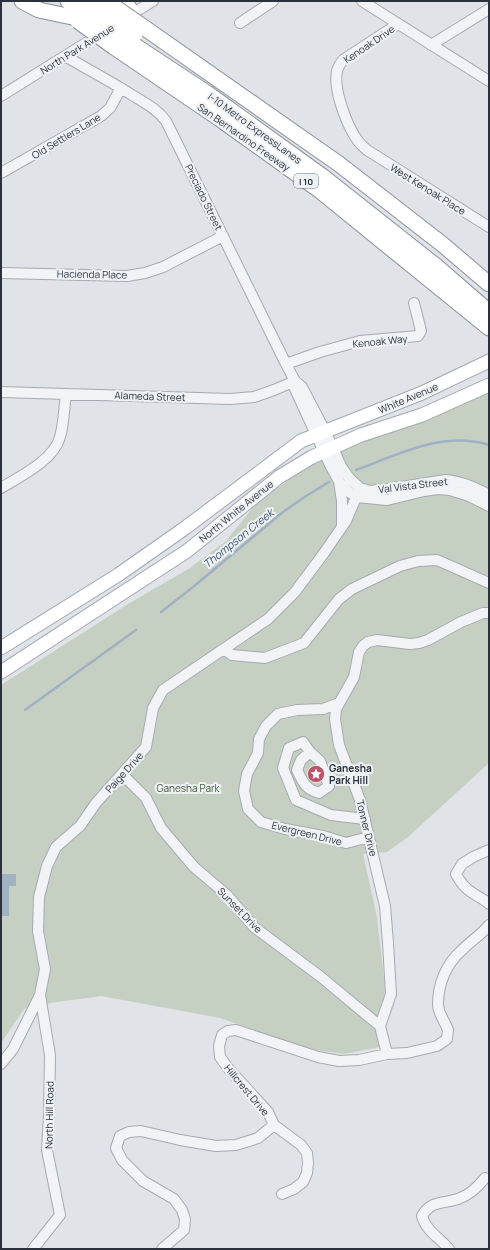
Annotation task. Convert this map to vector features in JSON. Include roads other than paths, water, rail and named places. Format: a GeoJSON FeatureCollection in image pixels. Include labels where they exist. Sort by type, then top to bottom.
{"type":"FeatureCollection","features":[{"type":"Feature","properties":{"kind":"highway"},"geometry":{"type":"LineString","coordinates":[[22,1],[39,10],[91,9]]}},
{"type":"Feature","properties":{"kind":"highway","name":"San Bernardino Freeway"},"geometry":{"type":"LineString","coordinates":[[48,1],[91,9],[339,164],[442,244],[489,284]]}},
{"type":"Feature","properties":{"kind":"highway"},"geometry":{"type":"LineString","coordinates":[[68,1],[91,9]]}},
{"type":"Feature","properties":{"kind":"highway"},"geometry":{"type":"LineString","coordinates":[[124,1],[132,34]]}},
{"type":"Feature","properties":{"kind":"highway","name":"San Bernardino Freeway"},"geometry":{"type":"LineString","coordinates":[[91,9],[132,34],[220,119],[319,190],[489,328]]}},
{"type":"Feature","properties":{"kind":"highway","name":"I-10 Metro ExpressLanes"},"geometry":{"type":"LineString","coordinates":[[132,34],[218,90],[295,145],[394,220],[489,298]]}},
{"type":"Feature","properties":{"kind":"highway","name":"I-10 Metro ExpressLanes"},"geometry":{"type":"LineString","coordinates":[[132,34],[207,93],[322,176],[436,266],[489,312]]}},
{"type":"Feature","properties":{"kind":"main road","name":"White Avenue"},"geometry":{"type":"LineString","coordinates":[[321,433],[422,393],[489,361]]}},
{"type":"Feature","properties":{"kind":"main road","name":"North White Avenue"},"geometry":{"type":"LineString","coordinates":[[1,672],[80,619],[187,551],[279,476],[312,457],[360,435],[422,415],[489,385]]}},
{"type":"Feature","properties":{"kind":"main road","name":"North White Avenue"},"geometry":{"type":"LineString","coordinates":[[1,648],[118,575],[185,528],[301,441],[321,433]]}},
{"type":"Feature","properties":{"kind":"street","name":"North Park Avenue"},"geometry":{"type":"LineString","coordinates":[[1,96],[152,1]]}},
{"type":"Feature","properties":{"kind":"street"},"geometry":{"type":"LineString","coordinates":[[240,23],[273,1]]}},
{"type":"Feature","properties":{"kind":"street"},"geometry":{"type":"LineString","coordinates":[[362,1],[489,81]]}},
{"type":"Feature","properties":{"kind":"street"},"geometry":{"type":"LineString","coordinates":[[431,45],[489,9]]}},
{"type":"Feature","properties":{"kind":"street","name":"Kenoak Drive"},"geometry":{"type":"LineString","coordinates":[[367,150],[358,141],[342,109],[336,78],[337,69],[343,60],[398,24]]}},
{"type":"Feature","properties":{"kind":"street","name":"Preciado Street"},"geometry":{"type":"LineString","coordinates":[[65,56],[152,107],[166,121],[286,364],[295,381],[302,386],[328,449]]}},
{"type":"Feature","properties":{"kind":"street","name":"Old Settlers Lane"},"geometry":{"type":"LineString","coordinates":[[1,173],[101,116],[110,108],[121,88]]}},
{"type":"Feature","properties":{"kind":"street","name":"West Kenoak Place"},"geometry":{"type":"LineString","coordinates":[[367,150],[489,227]]}},
{"type":"Feature","properties":{"kind":"street","name":"Hacienda Place"},"geometry":{"type":"LineString","coordinates":[[1,272],[127,276],[145,273],[164,267],[223,236]]}},
{"type":"Feature","properties":{"kind":"street","name":"Kenoak Way"},"geometry":{"type":"LineString","coordinates":[[286,364],[327,350],[360,341],[418,336],[421,331],[414,303]]}},
{"type":"Feature","properties":{"kind":"street","name":"Alameda Street"},"geometry":{"type":"LineString","coordinates":[[1,392],[230,399],[254,397],[295,381]]}},
{"type":"Feature","properties":{"kind":"street"},"geometry":{"type":"LineString","coordinates":[[1,488],[33,468],[51,454],[60,438],[66,394]]}},
{"type":"Feature","properties":{"kind":"street"},"geometry":{"type":"LineString","coordinates":[[328,449],[330,465],[338,479],[349,492],[358,493]]}},
{"type":"Feature","properties":{"kind":"street"},"geometry":{"type":"LineString","coordinates":[[328,449],[358,493]]}},
{"type":"Feature","properties":{"kind":"street"},"geometry":{"type":"LineString","coordinates":[[338,479],[342,501],[342,528]]}},
{"type":"Feature","properties":{"kind":"street","name":"Val Vista Street"},"geometry":{"type":"LineString","coordinates":[[358,493],[370,490],[388,489],[446,480],[461,483],[489,495]]}},
{"type":"Feature","properties":{"kind":"street","name":"Val Vista Street"},"geometry":{"type":"LineString","coordinates":[[358,493],[387,500],[424,491],[438,489],[450,490],[489,506]]}},
{"type":"Feature","properties":{"kind":"street","name":"Paige Drive"},"geometry":{"type":"LineString","coordinates":[[1,1064],[12,1049],[40,995],[45,969],[38,932],[39,897],[47,866],[56,847],[80,826],[96,803],[146,748],[153,708],[163,690],[268,619],[295,592],[342,528],[358,493]]}},
{"type":"Feature","properties":{"kind":"street"},"geometry":{"type":"LineString","coordinates":[[224,649],[232,655],[265,658],[304,644],[339,599],[352,589],[400,566],[412,563],[437,560],[489,583]]}},
{"type":"Feature","properties":{"kind":"street","name":"Tonner Drive"},"geometry":{"type":"LineString","coordinates":[[380,1026],[391,994],[384,906],[360,800],[339,746],[335,719],[336,709],[354,677],[360,652],[363,646],[368,642],[377,640],[410,644],[420,643],[461,622],[483,613],[489,613]]}},
{"type":"Feature","properties":{"kind":"street","name":"Evergreen Drive"},"geometry":{"type":"LineString","coordinates":[[339,703],[323,709],[297,710],[278,714],[266,726],[259,739],[258,752],[247,774],[244,791],[248,808],[261,822],[285,829],[323,836],[346,843],[369,837]]}},
{"type":"Feature","properties":{"kind":"street"},"geometry":{"type":"LineString","coordinates":[[310,752],[303,742],[289,748],[283,768],[296,800],[331,815],[365,819]]}},
{"type":"Feature","properties":{"kind":"street","name":"Sunset Drive"},"geometry":{"type":"LineString","coordinates":[[122,774],[146,798],[161,828],[194,867],[228,895],[254,927],[321,978],[380,1026]]}},
{"type":"Feature","properties":{"kind":"street"},"geometry":{"type":"LineString","coordinates":[[489,850],[462,864],[456,874],[462,885],[469,892],[489,904]]}},
{"type":"Feature","properties":{"kind":"street","name":"Hillcrest Drive"},"geometry":{"type":"LineString","coordinates":[[162,1249],[184,1230],[185,1219],[182,1210],[174,1199],[143,1181],[122,1160],[116,1148],[120,1136],[129,1132],[141,1131],[216,1146],[236,1145],[258,1138],[274,1125],[268,1112],[228,1068],[220,1057],[219,1046],[222,1035],[228,1031],[236,1030],[318,1057],[339,1061],[359,1060],[387,1054],[407,1053],[437,1046],[447,1039],[448,1030],[442,1019],[438,1006],[438,992],[443,975],[460,951],[489,925]]}},
{"type":"Feature","properties":{"kind":"street","name":"North Hill Road"},"geometry":{"type":"LineString","coordinates":[[34,1249],[60,1214],[47,1150],[50,1054],[40,995]]}},
{"type":"Feature","properties":{"kind":"street"},"geometry":{"type":"LineString","coordinates":[[380,1026],[387,1054]]}},
{"type":"Feature","properties":{"kind":"street"},"geometry":{"type":"LineString","coordinates":[[274,1125],[301,1145],[307,1152],[307,1173],[303,1182],[294,1189],[282,1194]]}},
{"type":"Feature","properties":{"kind":"street"},"geometry":{"type":"LineString","coordinates":[[449,1249],[443,1241],[424,1224],[422,1216],[426,1209],[434,1204],[457,1199],[468,1194],[476,1189],[485,1178]]}},
{"type":"Feature","properties":{"kind":"water"},"geometry":{"type":"Polygon","coordinates":[[[1,874],[16,874],[16,886],[9,886],[9,916],[1,916],[1,874]]]}},
{"type":"Feature","properties":{"kind":"waterway","name":"Thompson Creek"},"geometry":{"type":"LineString","coordinates":[[356,470],[421,446],[438,442],[455,440],[472,441],[489,445]]}},
{"type":"Feature","properties":{"kind":"waterway","name":"Thompson Creek"},"geometry":{"type":"LineString","coordinates":[[161,612],[283,512],[329,482]]}},
{"type":"Feature","properties":{"kind":"waterway","name":"Thompson Creek"},"geometry":{"type":"LineString","coordinates":[[25,710],[136,630]]}},
{"type":"Feature","properties":{"kind":"place","name":"Ganesha Park Hill"},"geometry":{"type":"Point","coordinates":[316,774]}},
{"type":"Feature","properties":{"kind":"park label","name":"Ganesha Park"},"geometry":{"type":"Point","coordinates":[188,788]}}]}
